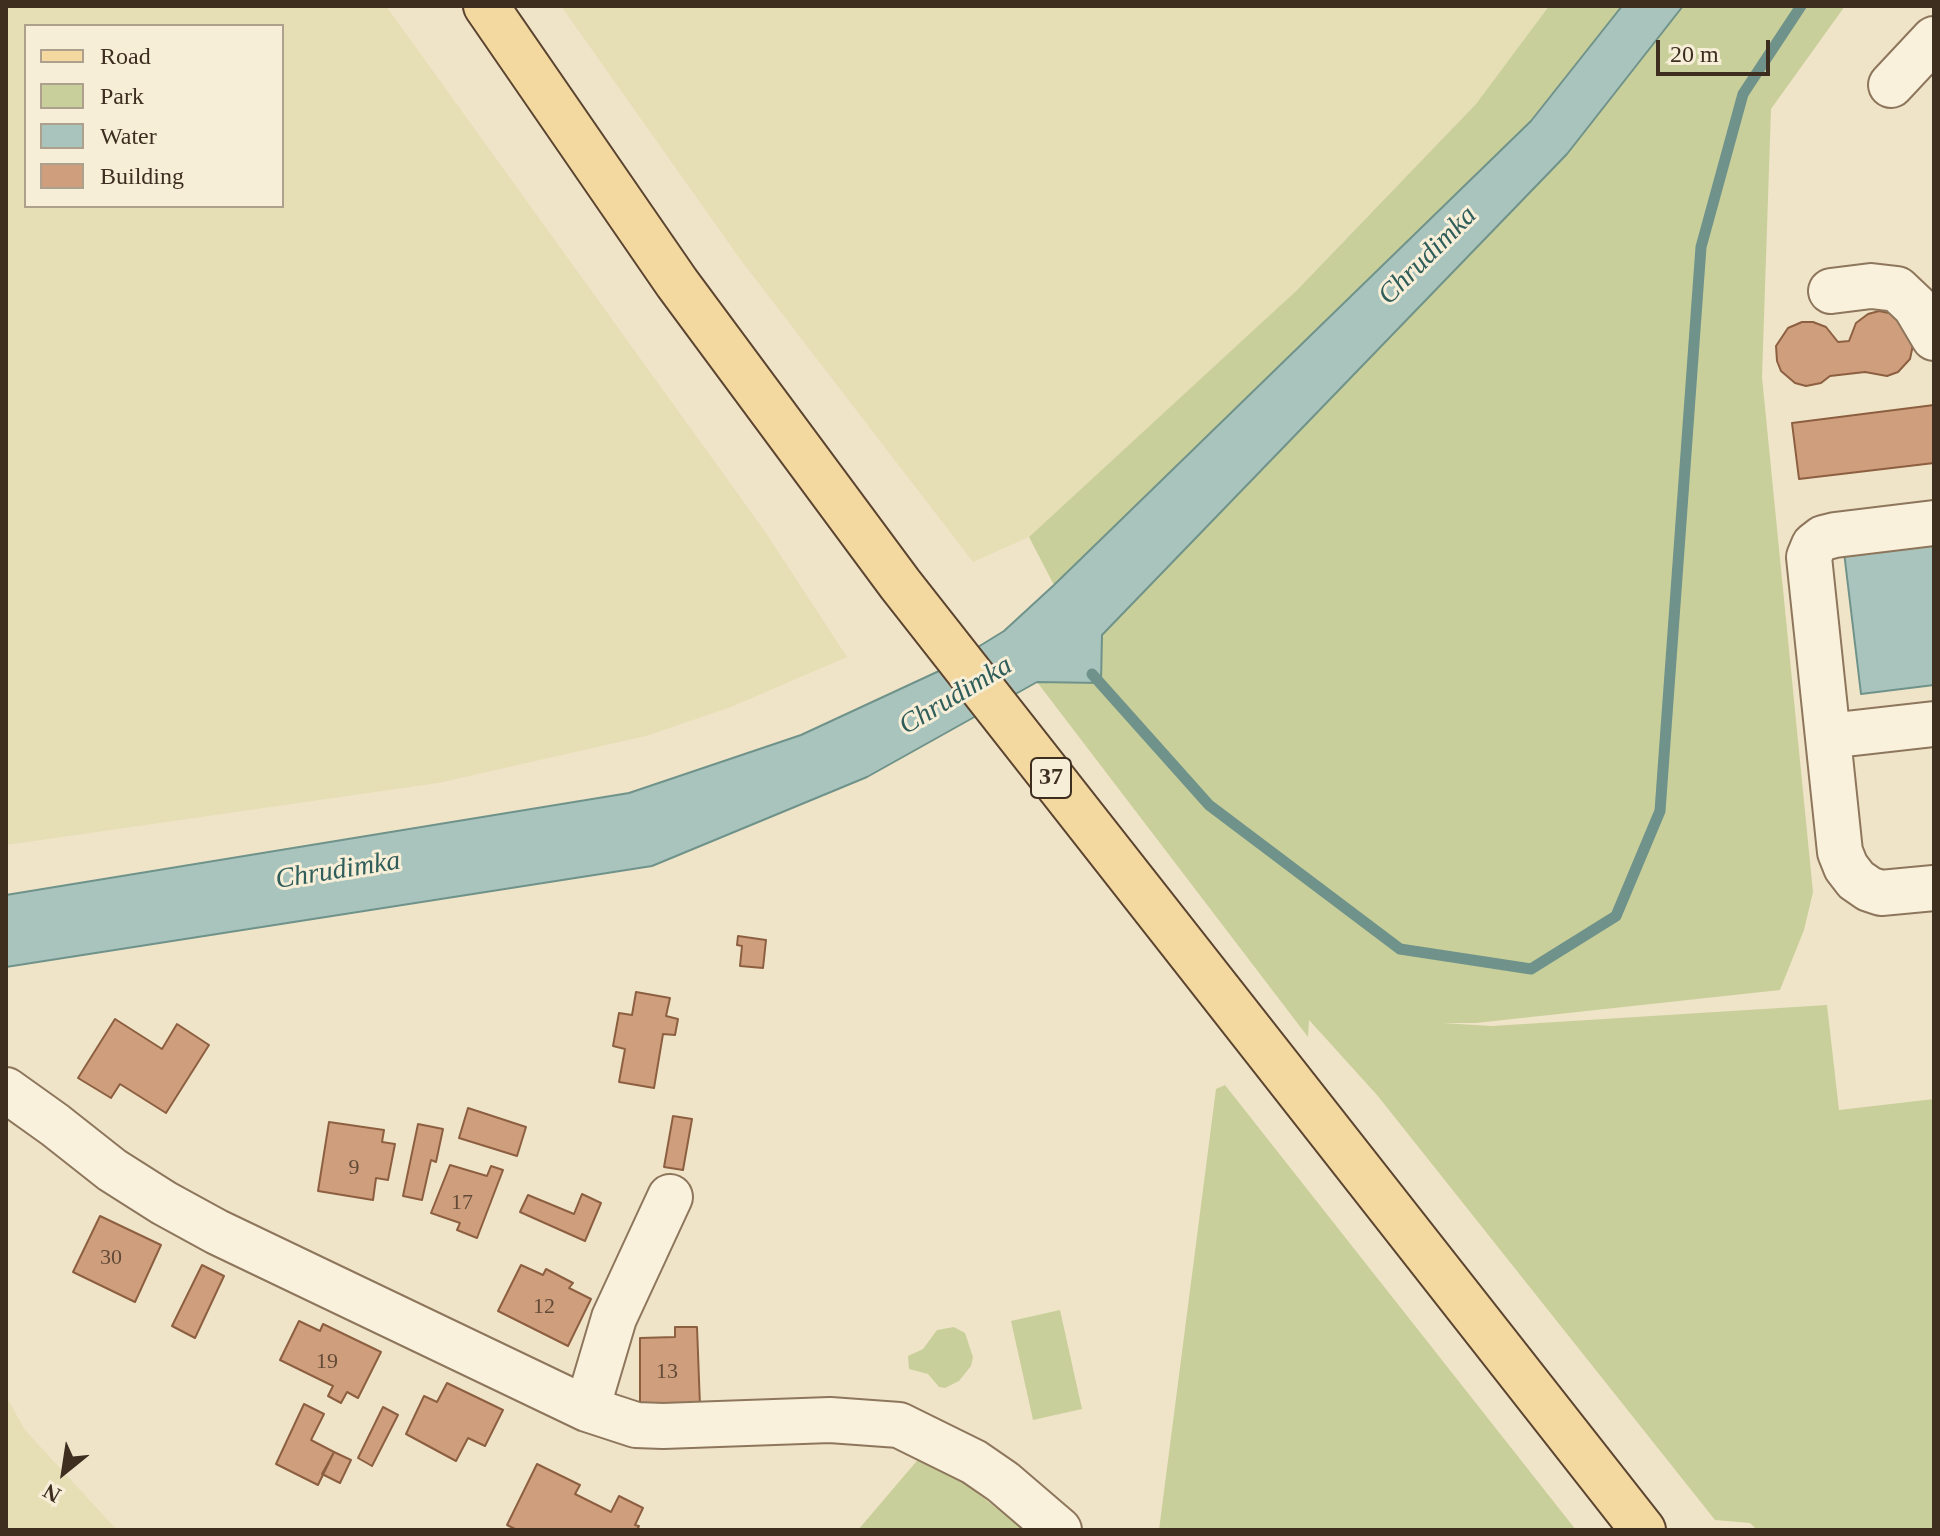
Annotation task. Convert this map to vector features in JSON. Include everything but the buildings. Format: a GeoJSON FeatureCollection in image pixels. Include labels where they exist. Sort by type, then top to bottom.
{"type":"FeatureCollection","features":[{"type":"Feature","properties":{"kind":"main road","name":"37"},"geometry":{"type":"LineString","coordinates":[[486,6],[677,283],[900,584],[1643,1530]]}},
{"type":"Feature","properties":{"kind":"street"},"geometry":{"type":"LineString","coordinates":[[1891,85],[1934,39]]}},
{"type":"Feature","properties":{"kind":"street"},"geometry":{"type":"LineString","coordinates":[[1831,291],[1871,286],[1897,289],[1915,306],[1934,338]]}},
{"type":"Feature","properties":{"kind":"street"},"geometry":{"type":"LineString","coordinates":[[1934,523],[1823,538],[1814,545],[1809,557],[1840,852],[1856,880],[1881,893],[1934,888]]}},
{"type":"Feature","properties":{"kind":"street"},"geometry":{"type":"LineString","coordinates":[[1828,736],[1934,724]]}},
{"type":"Feature","properties":{"kind":"street"},"geometry":{"type":"LineString","coordinates":[[6,1090],[133,1185],[217,1232],[587,1409],[636,1425],[830,1420],[899,1425],[974,1462],[1059,1530]]}},
{"type":"Feature","properties":{"kind":"street"},"geometry":{"type":"LineString","coordinates":[[587,1409],[614,1318],[670,1197]]}},
{"type":"Feature","properties":{"kind":"shaded area"},"geometry":{"type":"Polygon","coordinates":[[[6,6],[386,6],[764,530],[847,657],[731,707],[646,736],[438,783],[6,845],[6,6]]]}},
{"type":"Feature","properties":{"kind":"shaded area"},"geometry":{"type":"Polygon","coordinates":[[[561,6],[1549,6],[1476,104],[1278,309],[1029,537],[973,562],[740,259],[561,6]]]}},
{"type":"Feature","properties":{"kind":"shaded area"},"geometry":{"type":"Polygon","coordinates":[[[6,1396],[25,1430],[117,1530],[6,1530],[6,1396]]]}},
{"type":"Feature","properties":{"kind":"green space"},"geometry":{"type":"Polygon","coordinates":[[[1549,6],[1622,6],[1531,121],[1054,585],[1029,537],[1295,292],[1476,104],[1549,6]]]}},
{"type":"Feature","properties":{"kind":"green space"},"geometry":{"type":"Polygon","coordinates":[[[1683,6],[1845,6],[1771,109],[1762,377],[1813,892],[1804,930],[1780,990],[1476,1023],[1443,1023],[1492,1026],[1827,1005],[1839,1110],[1934,1099],[1934,1530],[1757,1530],[1750,1523],[1715,1520],[1377,1095],[1309,1020],[1308,1037],[1037,682],[1101,683],[1102,635],[1567,154],[1683,6]]]}},
{"type":"Feature","properties":{"kind":"green space"},"geometry":{"type":"Polygon","coordinates":[[[1225,1085],[1576,1530],[1159,1530],[1216,1089],[1225,1085]]]}},
{"type":"Feature","properties":{"kind":"green space"},"geometry":{"type":"Polygon","coordinates":[[[1060,1310],[1082,1409],[1033,1420],[1011,1321],[1060,1310]]]}},
{"type":"Feature","properties":{"kind":"green space"},"geometry":{"type":"Polygon","coordinates":[[[954,1327],[965,1333],[973,1357],[971,1366],[959,1381],[945,1388],[939,1387],[928,1374],[909,1369],[908,1356],[923,1349],[937,1330],[954,1327]]]}},
{"type":"Feature","properties":{"kind":"green space"},"geometry":{"type":"Polygon","coordinates":[[[921,1456],[942,1466],[1025,1530],[858,1530],[921,1456]]]}},
{"type":"Feature","properties":{"kind":"water","name":"Chrudimka"},"geometry":{"type":"Polygon","coordinates":[[[1622,6],[1683,6],[1567,154],[1102,635],[1101,683],[1037,682],[867,777],[652,866],[6,967],[6,895],[629,793],[801,735],[939,671],[1004,631],[1054,585],[1531,121],[1622,6]]]}},
{"type":"Feature","properties":{"kind":"water"},"geometry":{"type":"Polygon","coordinates":[[[1934,541],[1934,685],[1861,694],[1844,552],[1934,541]]]}},
{"type":"Feature","properties":{"kind":"waterway"},"geometry":{"type":"LineString","coordinates":[[1092,674],[1209,805],[1400,949],[1531,969],[1616,916],[1660,811],[1701,247],[1743,94],[1801,6]]}}]}
